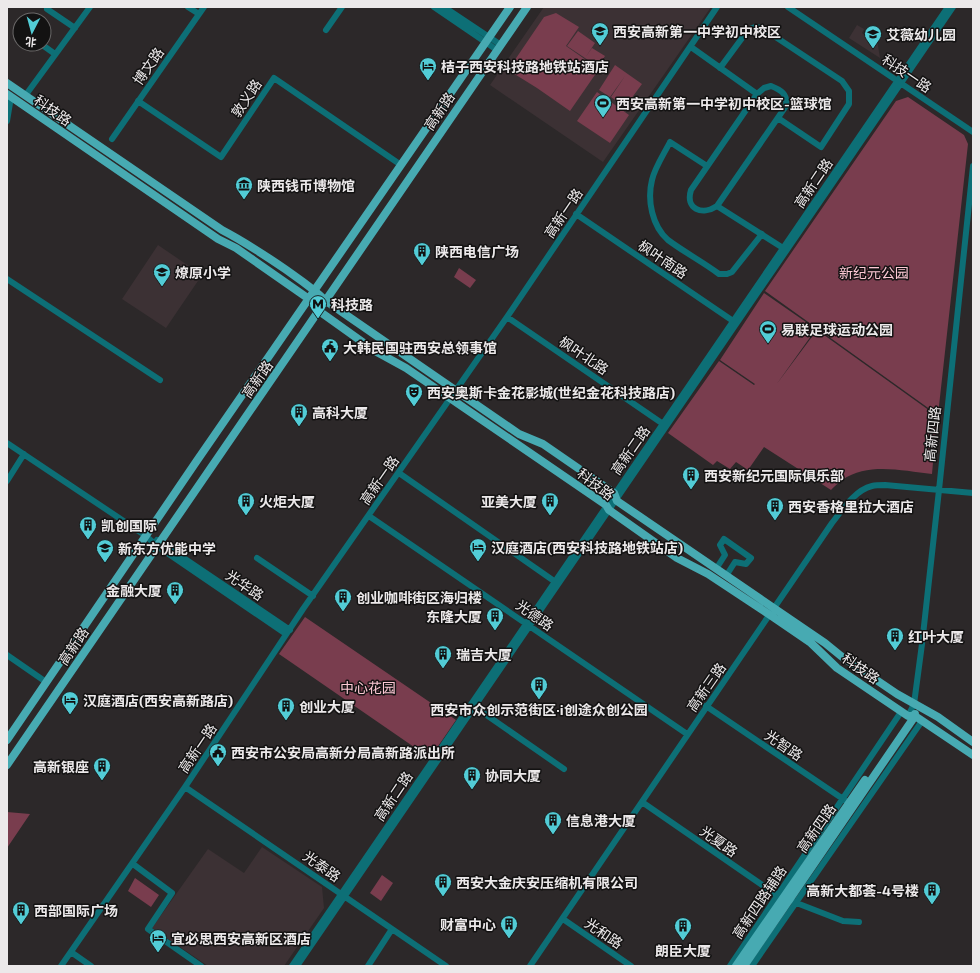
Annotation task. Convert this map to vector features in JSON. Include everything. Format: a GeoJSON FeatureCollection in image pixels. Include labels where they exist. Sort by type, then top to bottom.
{"type":"FeatureCollection","features":[{"type":"Feature","properties":{"kind":"main road","name":"高新路"},"geometry":{"type":"LineString","coordinates":[[7,740],[510,7]]}},
{"type":"Feature","properties":{"kind":"main road","name":"高新路"},"geometry":{"type":"LineString","coordinates":[[7,765],[527,7]]}},
{"type":"Feature","properties":{"kind":"main road","name":"科技路"},"geometry":{"type":"LineString","coordinates":[[7,83],[222,230],[248,243],[315,290],[326,301],[519,434],[544,444],[726,576],[811,643],[837,668],[973,755]]}},
{"type":"Feature","properties":{"kind":"main road","name":"科技路"},"geometry":{"type":"LineString","coordinates":[[9,96],[211,235],[236,248],[309,299],[319,311],[376,352],[406,368],[451,398],[677,558],[708,574],[825,643],[840,656],[897,694],[938,717],[973,742]]}},
{"type":"Feature","properties":{"kind":"main road","name":"高新四路"},"geometry":{"type":"LineString","coordinates":[[736,966],[786,900],[912,716],[914,704]]}},
{"type":"Feature","properties":{"kind":"main road","name":"高新四路"},"geometry":{"type":"LineString","coordinates":[[744,966],[846,801],[912,716]]}},
{"type":"Feature","properties":{"kind":"street"},"geometry":{"type":"LineString","coordinates":[[26,96],[90,7]]}},
{"type":"Feature","properties":{"kind":"street"},"geometry":{"type":"LineString","coordinates":[[188,7],[199,14]]}},
{"type":"Feature","properties":{"kind":"street","name":"博文路"},"geometry":{"type":"LineString","coordinates":[[112,139],[204,7]]}},
{"type":"Feature","properties":{"kind":"street"},"geometry":{"type":"LineString","coordinates":[[326,30],[342,7]]}},
{"type":"Feature","properties":{"kind":"street"},"geometry":{"type":"LineString","coordinates":[[434,7],[499,48]]}},
{"type":"Feature","properties":{"kind":"street"},"geometry":{"type":"LineString","coordinates":[[444,7],[487,40]]}},
{"type":"Feature","properties":{"kind":"street","name":"高新一路"},"geometry":{"type":"LineString","coordinates":[[61,966],[133,864],[288,632],[507,317],[717,7]]}},
{"type":"Feature","properties":{"kind":"street","name":"科技一路"},"geometry":{"type":"LineString","coordinates":[[788,7],[973,132]]}},
{"type":"Feature","properties":{"kind":"street","name":"高新二路"},"geometry":{"type":"LineString","coordinates":[[292,966],[475,707],[554,581],[616,497],[899,83],[948,7]]}},
{"type":"Feature","properties":{"kind":"street","name":"高新二路"},"geometry":{"type":"LineString","coordinates":[[735,323],[783,248],[953,7]]}},
{"type":"Feature","properties":{"kind":"street"},"geometry":{"type":"LineString","coordinates":[[47,9],[75,28]]}},
{"type":"Feature","properties":{"kind":"street"},"geometry":{"type":"LineString","coordinates":[[720,68],[748,30],[755,27],[762,28],[842,80],[849,91],[849,104],[821,147],[778,118]]}},
{"type":"Feature","properties":{"kind":"street"},"geometry":{"type":"LineString","coordinates":[[691,47],[757,94]]}},
{"type":"Feature","properties":{"kind":"street"},"geometry":{"type":"LineString","coordinates":[[52,52],[56,54]]}},
{"type":"Feature","properties":{"kind":"street","name":"敦义路"},"geometry":{"type":"LineString","coordinates":[[138,101],[221,157],[274,78],[401,165]]}},
{"type":"Feature","properties":{"kind":"street"},"geometry":{"type":"LineString","coordinates":[[771,86],[785,94],[787,100],[786,106],[717,206],[710,211],[702,211],[694,208],[690,201],[691,190],[757,94],[764,88],[771,86]]}},
{"type":"Feature","properties":{"kind":"street"},"geometry":{"type":"LineString","coordinates":[[7,121],[9,96]]}},
{"type":"Feature","properties":{"kind":"street"},"geometry":{"type":"LineString","coordinates":[[707,166],[670,142],[652,180],[650,204],[657,224],[667,239],[719,274],[727,274],[732,272],[762,234]]}},
{"type":"Feature","properties":{"kind":"street","name":"高新四路"},"geometry":{"type":"LineString","coordinates":[[914,704],[940,490],[973,166]]}},
{"type":"Feature","properties":{"kind":"street"},"geometry":{"type":"LineString","coordinates":[[717,206],[783,248]]}},
{"type":"Feature","properties":{"kind":"street","name":"枫叶南路"},"geometry":{"type":"LineString","coordinates":[[576,214],[735,323]]}},
{"type":"Feature","properties":{"kind":"street"},"geometry":{"type":"LineString","coordinates":[[7,279],[160,380]]}},
{"type":"Feature","properties":{"kind":"street","name":"枫叶北路"},"geometry":{"type":"LineString","coordinates":[[507,317],[665,425]]}},
{"type":"Feature","properties":{"kind":"street","name":"光华路"},"geometry":{"type":"LineString","coordinates":[[7,442],[288,632]]}},
{"type":"Feature","properties":{"kind":"street"},"geometry":{"type":"LineString","coordinates":[[7,481],[24,454]]}},
{"type":"Feature","properties":{"kind":"street"},"geometry":{"type":"LineString","coordinates":[[399,473],[554,581]]}},
{"type":"Feature","properties":{"kind":"street","name":"高新三路"},"geometry":{"type":"LineString","coordinates":[[530,966],[706,706],[832,524],[852,499],[871,486],[885,485],[973,493]]}},
{"type":"Feature","properties":{"kind":"street","name":"高新二路"},"geometry":{"type":"LineString","coordinates":[[298,966],[343,895],[527,624],[608,508]]}},
{"type":"Feature","properties":{"kind":"street","name":"光德路"},"geometry":{"type":"LineString","coordinates":[[369,516],[687,734]]}},
{"type":"Feature","properties":{"kind":"street"},"geometry":{"type":"LineString","coordinates":[[716,569],[725,555],[720,544],[724,539],[751,558],[746,564],[735,562],[726,576]]}},
{"type":"Feature","properties":{"kind":"street"},"geometry":{"type":"LineString","coordinates":[[257,558],[313,596]]}},
{"type":"Feature","properties":{"kind":"street"},"geometry":{"type":"LineString","coordinates":[[7,654],[46,682]]}},
{"type":"Feature","properties":{"kind":"street","name":"光智路"},"geometry":{"type":"LineString","coordinates":[[706,706],[846,801]]}},
{"type":"Feature","properties":{"kind":"street"},"geometry":{"type":"LineString","coordinates":[[475,707],[564,769]]}},
{"type":"Feature","properties":{"kind":"street","name":"光泰路"},"geometry":{"type":"LineString","coordinates":[[185,787],[446,966]]}},
{"type":"Feature","properties":{"kind":"street","name":"光夏路"},"geometry":{"type":"LineString","coordinates":[[642,802],[786,900],[843,921],[859,922]]}},
{"type":"Feature","properties":{"kind":"street"},"geometry":{"type":"LineString","coordinates":[[133,864],[172,893],[148,929],[201,966]]}},
{"type":"Feature","properties":{"kind":"street"},"geometry":{"type":"LineString","coordinates":[[752,966],[786,900]]}},
{"type":"Feature","properties":{"kind":"street","name":"高新四路辅路"},"geometry":{"type":"LineString","coordinates":[[730,966],[786,900]]}},
{"type":"Feature","properties":{"kind":"street","name":"光和路"},"geometry":{"type":"LineString","coordinates":[[563,919],[631,966]]}},
{"type":"Feature","properties":{"kind":"street"},"geometry":{"type":"LineString","coordinates":[[368,966],[392,929]]}},
{"type":"Feature","properties":{"kind":"street"},"geometry":{"type":"LineString","coordinates":[[71,952],[91,966]]}},
{"type":"Feature","properties":{"kind":"shaded area","name":"西安高新第一中学初中校区"},"geometry":{"type":"Polygon","coordinates":[[[544,7],[711,7],[603,162],[490,85],[544,7]]]}},
{"type":"Feature","properties":{"kind":"shaded area","name":"艾薇幼儿园"},"geometry":{"type":"Polygon","coordinates":[[[857,25],[864,29],[862,33],[873,41],[877,40],[880,58],[849,38],[857,25]]]}},
{"type":"Feature","properties":{"kind":"shaded area","name":"燎原小学"},"geometry":{"type":"Polygon","coordinates":[[[158,245],[202,275],[166,328],[122,299],[158,245]]]}},
{"type":"Feature","properties":{"kind":"shaded area"},"geometry":{"type":"Polygon","coordinates":[[[262,847],[322,887],[324,908],[284,966],[208,966],[152,928],[208,849],[244,873],[262,847]]]}},
{"type":"Feature","properties":{"kind":"green space"},"geometry":{"type":"Polygon","coordinates":[[[556,13],[579,27],[566,46],[599,69],[570,111],[508,70],[544,17],[556,13]]]}},
{"type":"Feature","properties":{"kind":"green space"},"geometry":{"type":"Polygon","coordinates":[[[578,31],[595,43],[585,58],[567,46],[578,31]]]}},
{"type":"Feature","properties":{"kind":"green space"},"geometry":{"type":"Polygon","coordinates":[[[592,48],[605,56],[598,67],[585,58],[592,48]]]}},
{"type":"Feature","properties":{"kind":"green space"},"geometry":{"type":"Polygon","coordinates":[[[615,65],[642,84],[625,107],[611,97],[625,76],[610,97],[599,90],[615,65]]]}},
{"type":"Feature","properties":{"kind":"green space","name":"西安高新第一中学初中校区-篮球馆"},"geometry":{"type":"Polygon","coordinates":[[[597,92],[629,115],[610,143],[577,121],[597,92]]]}},
{"type":"Feature","properties":{"kind":"green space","name":"新纪元公园"},"geometry":{"type":"Polygon","coordinates":[[[908,97],[964,135],[968,144],[938,415],[765,291],[896,101],[908,97]]]}},
{"type":"Feature","properties":{"kind":"green space"},"geometry":{"type":"Polygon","coordinates":[[[459,268],[476,280],[470,288],[454,277],[459,268]]]}},
{"type":"Feature","properties":{"kind":"green space"},"geometry":{"type":"Polygon","coordinates":[[[764,293],[816,329],[776,385],[817,330],[937,416],[932,474],[874,469],[852,474],[842,480],[831,490],[764,447],[748,470],[736,462],[730,469],[717,461],[713,465],[668,433],[719,361],[754,385],[755,384],[720,360],[764,293]]]}},
{"type":"Feature","properties":{"kind":"green space","name":"中心花园"},"geometry":{"type":"Polygon","coordinates":[[[305,617],[456,720],[430,758],[279,654],[305,617]]]}},
{"type":"Feature","properties":{"kind":"green space"},"geometry":{"type":"Polygon","coordinates":[[[7,812],[30,814],[7,848],[7,812]]]}},
{"type":"Feature","properties":{"kind":"green space"},"geometry":{"type":"Polygon","coordinates":[[[382,875],[393,883],[381,901],[370,893],[382,875]]]}},
{"type":"Feature","properties":{"kind":"green space"},"geometry":{"type":"Polygon","coordinates":[[[135,878],[159,895],[151,907],[128,891],[135,878]]]}},
{"type":"Feature","properties":{"kind":"place","name":"西安高新第一中学初中校区"},"geometry":{"type":"Point","coordinates":[600,46]}},
{"type":"Feature","properties":{"kind":"place","name":"艾薇幼儿园"},"geometry":{"type":"Point","coordinates":[873,49]}},
{"type":"Feature","properties":{"kind":"place","name":"桔子西安科技路地铁站酒店"},"geometry":{"type":"Point","coordinates":[428,81]}},
{"type":"Feature","properties":{"kind":"place","name":"西安高新第一中学初中校区-篮球馆"},"geometry":{"type":"Point","coordinates":[603,118]}},
{"type":"Feature","properties":{"kind":"place","name":"陕西钱币博物馆"},"geometry":{"type":"Point","coordinates":[244,200]}},
{"type":"Feature","properties":{"kind":"place","name":"陕西电信广场"},"geometry":{"type":"Point","coordinates":[422,266]}},
{"type":"Feature","properties":{"kind":"place","name":"燎原小学"},"geometry":{"type":"Point","coordinates":[162,287]}},
{"type":"Feature","properties":{"kind":"place","name":"科技路"},"geometry":{"type":"Point","coordinates":[318,319]}},
{"type":"Feature","properties":{"kind":"place","name":"易联足球运动公园"},"geometry":{"type":"Point","coordinates":[768,344]}},
{"type":"Feature","properties":{"kind":"place","name":"大韩民国驻西安总领事馆"},"geometry":{"type":"Point","coordinates":[330,362]}},
{"type":"Feature","properties":{"kind":"place","name":"西安奥斯卡金花影城(世纪金花科技路店)"},"geometry":{"type":"Point","coordinates":[414,407]}},
{"type":"Feature","properties":{"kind":"place","name":"高科大厦"},"geometry":{"type":"Point","coordinates":[299,427]}},
{"type":"Feature","properties":{"kind":"place","name":"西安新纪元国际俱乐部"},"geometry":{"type":"Point","coordinates":[691,490]}},
{"type":"Feature","properties":{"kind":"place","name":"火炬大厦"},"geometry":{"type":"Point","coordinates":[246,516]}},
{"type":"Feature","properties":{"kind":"place","name":"亚美大厦"},"geometry":{"type":"Point","coordinates":[550,516]}},
{"type":"Feature","properties":{"kind":"place","name":"西安香格里拉大酒店"},"geometry":{"type":"Point","coordinates":[775,521]}},
{"type":"Feature","properties":{"kind":"place","name":"凯创国际"},"geometry":{"type":"Point","coordinates":[88,540]}},
{"type":"Feature","properties":{"kind":"place","name":"汉庭酒店(西安科技路地铁站店)"},"geometry":{"type":"Point","coordinates":[478,562]}},
{"type":"Feature","properties":{"kind":"place","name":"新东方优能中学"},"geometry":{"type":"Point","coordinates":[105,563]}},
{"type":"Feature","properties":{"kind":"place","name":"金融大厦"},"geometry":{"type":"Point","coordinates":[175,605]}},
{"type":"Feature","properties":{"kind":"place","name":"创业咖啡街区海归楼"},"geometry":{"type":"Point","coordinates":[343,612]}},
{"type":"Feature","properties":{"kind":"place","name":"东隆大厦"},"geometry":{"type":"Point","coordinates":[495,631]}},
{"type":"Feature","properties":{"kind":"place","name":"红叶大厦"},"geometry":{"type":"Point","coordinates":[895,651]}},
{"type":"Feature","properties":{"kind":"place","name":"瑞吉大厦"},"geometry":{"type":"Point","coordinates":[443,669]}},
{"type":"Feature","properties":{"kind":"place","name":"西安市众创示范街区·i创途众创公园"},"geometry":{"type":"Point","coordinates":[539,700]}},
{"type":"Feature","properties":{"kind":"place","name":"汉庭酒店(西安高新路店)"},"geometry":{"type":"Point","coordinates":[70,715]}},
{"type":"Feature","properties":{"kind":"place","name":"创业大厦"},"geometry":{"type":"Point","coordinates":[286,721]}},
{"type":"Feature","properties":{"kind":"place","name":"西安市公安局高新分局高新路派出所"},"geometry":{"type":"Point","coordinates":[218,767]}},
{"type":"Feature","properties":{"kind":"place","name":"高新银座"},"geometry":{"type":"Point","coordinates":[102,781]}},
{"type":"Feature","properties":{"kind":"place","name":"协同大厦"},"geometry":{"type":"Point","coordinates":[472,790]}},
{"type":"Feature","properties":{"kind":"place","name":"信息港大厦"},"geometry":{"type":"Point","coordinates":[553,835]}},
{"type":"Feature","properties":{"kind":"place","name":"西安大金庆安压缩机有限公司"},"geometry":{"type":"Point","coordinates":[443,897]}},
{"type":"Feature","properties":{"kind":"place","name":"高新大都荟-4号楼"},"geometry":{"type":"Point","coordinates":[932,905]}},
{"type":"Feature","properties":{"kind":"place","name":"西部国际广场"},"geometry":{"type":"Point","coordinates":[21,925]}},
{"type":"Feature","properties":{"kind":"place","name":"财富中心"},"geometry":{"type":"Point","coordinates":[509,939]}},
{"type":"Feature","properties":{"kind":"place","name":"朗臣大厦"},"geometry":{"type":"Point","coordinates":[683,941]}},
{"type":"Feature","properties":{"kind":"place","name":"宜必思西安高新区酒店"},"geometry":{"type":"Point","coordinates":[158,953]}}]}
